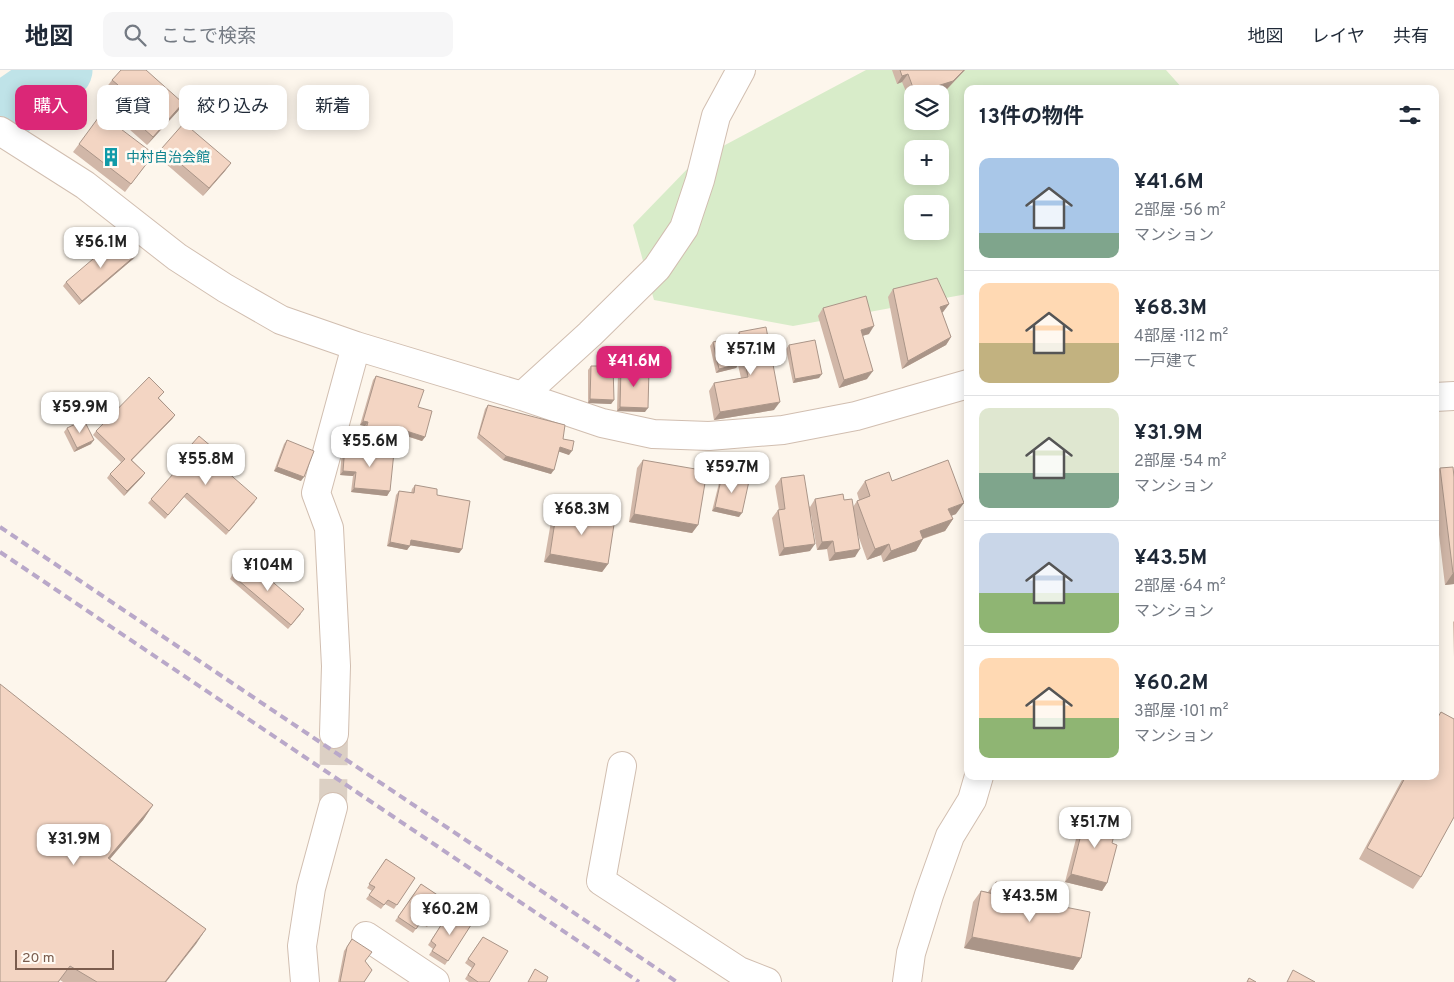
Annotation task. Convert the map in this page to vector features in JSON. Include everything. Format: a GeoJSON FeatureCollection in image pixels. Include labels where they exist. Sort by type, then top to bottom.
{"type":"FeatureCollection","features":[{"type":"Feature","properties":{"kind":"street"},"geometry":{"type":"LineString","coordinates":[[522,396],[658,268],[684,228],[700,180],[716,116],[741,70]]}},
{"type":"Feature","properties":{"kind":"street"},"geometry":{"type":"LineString","coordinates":[[4,134],[85,185],[177,257],[224,288],[282,320],[356,346],[522,396],[602,423],[653,434],[708,436],[783,430],[856,416],[964,385]]}},
{"type":"Feature","properties":{"kind":"street"},"geometry":{"type":"LineString","coordinates":[[334,734],[336,666],[328,528],[316,493],[356,346]]}},
{"type":"Feature","properties":{"kind":"street"},"geometry":{"type":"LineString","coordinates":[[1439,397],[1454,396]]}},
{"type":"Feature","properties":{"kind":"street"},"geometry":{"type":"LineString","coordinates":[[622,766],[601,881],[739,971],[768,982]]}},
{"type":"Feature","properties":{"kind":"street"},"geometry":{"type":"LineString","coordinates":[[907,982],[911,953],[929,895],[950,836],[972,800],[978,780]]}},
{"type":"Feature","properties":{"kind":"street"},"geometry":{"type":"LineString","coordinates":[[305,982],[303,936],[311,888],[334,807]]}},
{"type":"Feature","properties":{"kind":"street"},"geometry":{"type":"LineString","coordinates":[[366,936],[434,982]]}},
{"type":"Feature","properties":{"kind":"green space"},"geometry":{"type":"Polygon","coordinates":[[[866,70],[1166,70],[1179,85],[964,85],[964,295],[793,326],[654,300],[633,225],[695,161],[866,70]]]}},
{"type":"Feature","properties":{"kind":"building"},"geometry":{"type":"Polygon","coordinates":[[[121,70],[146,70],[163,85],[118,85],[112,80],[121,70]]]}},
{"type":"Feature","properties":{"kind":"building"},"geometry":{"type":"Polygon","coordinates":[[[900,70],[964,70],[953,81],[940,85],[912,85],[908,74],[902,76],[900,70]]]}},
{"type":"Feature","properties":{"kind":"building"},"geometry":{"type":"Polygon","coordinates":[[[169,91],[179,99],[179,108],[169,119],[169,91]]]}},
{"type":"Feature","properties":{"kind":"building","name":"中村自治会館"},"geometry":{"type":"Polygon","coordinates":[[[97,119],[97,130],[122,130],[154,154],[131,184],[79,144],[97,119]]]}},
{"type":"Feature","properties":{"kind":"building"},"geometry":{"type":"Polygon","coordinates":[[[179,129],[192,130],[231,163],[209,188],[162,148],[179,129]]]}},
{"type":"Feature","properties":{"kind":"building"},"geometry":{"type":"Polygon","coordinates":[[[145,130],[159,130],[153,137],[145,130]]]}},
{"type":"Feature","properties":{"kind":"building"},"geometry":{"type":"Polygon","coordinates":[[[120,236],[136,255],[82,301],[66,282],[120,236]]]}},
{"type":"Feature","properties":{"kind":"building"},"geometry":{"type":"Polygon","coordinates":[[[937,278],[949,304],[940,307],[951,337],[908,361],[893,289],[937,278]]]}},
{"type":"Feature","properties":{"kind":"building"},"geometry":{"type":"Polygon","coordinates":[[[866,296],[874,326],[861,330],[873,371],[844,380],[823,308],[866,296]]]}},
{"type":"Feature","properties":{"kind":"building"},"geometry":{"type":"Polygon","coordinates":[[[766,327],[780,402],[720,412],[714,383],[748,377],[739,332],[766,327]]]}},
{"type":"Feature","properties":{"kind":"building"},"geometry":{"type":"Polygon","coordinates":[[[733,337],[739,364],[719,369],[713,342],[733,337]]]}},
{"type":"Feature","properties":{"kind":"building"},"geometry":{"type":"Polygon","coordinates":[[[815,340],[822,374],[795,379],[789,345],[815,340]]]}},
{"type":"Feature","properties":{"kind":"building"},"geometry":{"type":"Polygon","coordinates":[[[591,366],[613,366],[614,400],[590,399],[591,366]]]}},
{"type":"Feature","properties":{"kind":"building"},"geometry":{"type":"Polygon","coordinates":[[[621,368],[649,369],[648,408],[620,407],[621,368]]]}},
{"type":"Feature","properties":{"kind":"building"},"geometry":{"type":"Polygon","coordinates":[[[376,376],[424,390],[418,407],[432,411],[425,437],[397,428],[392,444],[364,436],[368,422],[363,421],[376,376]]]}},
{"type":"Feature","properties":{"kind":"building"},"geometry":{"type":"Polygon","coordinates":[[[149,377],[164,392],[158,398],[175,415],[131,460],[145,473],[127,491],[110,474],[125,459],[96,431],[149,377]]]}},
{"type":"Feature","properties":{"kind":"building"},"geometry":{"type":"Polygon","coordinates":[[[488,405],[565,425],[563,439],[574,441],[572,451],[560,447],[554,470],[506,456],[479,434],[488,405]]]}},
{"type":"Feature","properties":{"kind":"building"},"geometry":{"type":"Polygon","coordinates":[[[84,420],[94,440],[77,448],[67,428],[84,420]]]}},
{"type":"Feature","properties":{"kind":"building"},"geometry":{"type":"Polygon","coordinates":[[[199,436],[232,464],[226,471],[257,498],[229,531],[187,493],[168,515],[151,499],[188,457],[184,453],[199,436]]]}},
{"type":"Feature","properties":{"kind":"building"},"geometry":{"type":"Polygon","coordinates":[[[287,440],[314,451],[304,477],[277,467],[287,440]]]}},
{"type":"Feature","properties":{"kind":"building"},"geometry":{"type":"Polygon","coordinates":[[[345,446],[394,452],[390,491],[354,488],[356,472],[343,471],[345,446]]]}},
{"type":"Feature","properties":{"kind":"building"},"geometry":{"type":"Polygon","coordinates":[[[643,460],[707,471],[698,525],[634,514],[643,460]]]}},
{"type":"Feature","properties":{"kind":"building"},"geometry":{"type":"Polygon","coordinates":[[[948,460],[964,503],[948,509],[953,519],[920,531],[923,539],[891,551],[889,544],[875,549],[857,501],[870,496],[865,481],[889,472],[892,481],[948,460]]]}},
{"type":"Feature","properties":{"kind":"building"},"geometry":{"type":"Polygon","coordinates":[[[1453,467],[1454,477],[1454,573],[1440,468],[1453,467]]]}},
{"type":"Feature","properties":{"kind":"building"},"geometry":{"type":"Polygon","coordinates":[[[722,475],[749,481],[742,513],[715,507],[722,475]]]}},
{"type":"Feature","properties":{"kind":"building"},"geometry":{"type":"Polygon","coordinates":[[[804,475],[815,544],[784,548],[778,510],[785,509],[781,478],[804,475]]]}},
{"type":"Feature","properties":{"kind":"building"},"geometry":{"type":"Polygon","coordinates":[[[415,485],[437,489],[437,495],[470,501],[462,549],[411,540],[410,546],[390,542],[399,491],[414,493],[415,485]]]}},
{"type":"Feature","properties":{"kind":"building"},"geometry":{"type":"Polygon","coordinates":[[[843,494],[844,500],[852,499],[860,549],[835,553],[833,541],[822,542],[815,499],[843,494]]]}},
{"type":"Feature","properties":{"kind":"building"},"geometry":{"type":"Polygon","coordinates":[[[557,508],[615,518],[608,564],[550,554],[557,508]]]}},
{"type":"Feature","properties":{"kind":"building"},"geometry":{"type":"Polygon","coordinates":[[[246,559],[304,609],[291,625],[232,575],[246,559]]]}},
{"type":"Feature","properties":{"kind":"building"},"geometry":{"type":"Polygon","coordinates":[[[0,684],[153,805],[108,858],[206,929],[165,982],[97,982],[70,966],[58,982],[0,982],[0,684]]]}},
{"type":"Feature","properties":{"kind":"building"},"geometry":{"type":"Polygon","coordinates":[[[1441,712],[1454,719],[1454,817],[1421,877],[1367,848],[1404,780],[1439,780],[1439,715],[1441,712]]]}},
{"type":"Feature","properties":{"kind":"building"},"geometry":{"type":"Polygon","coordinates":[[[1087,811],[1107,816],[1105,825],[1116,828],[1112,843],[1117,845],[1107,883],[1071,874],[1087,811]]]}},
{"type":"Feature","properties":{"kind":"building"},"geometry":{"type":"Polygon","coordinates":[[[386,859],[415,878],[397,905],[388,900],[384,905],[369,895],[375,887],[369,884],[386,859]]]}},
{"type":"Feature","properties":{"kind":"building"},"geometry":{"type":"Polygon","coordinates":[[[996,882],[1016,886],[1014,897],[1090,912],[1081,958],[972,937],[981,891],[994,894],[996,882]]]}},
{"type":"Feature","properties":{"kind":"building"},"geometry":{"type":"Polygon","coordinates":[[[421,884],[445,900],[430,923],[423,919],[416,929],[398,917],[421,884]]]}},
{"type":"Feature","properties":{"kind":"building"},"geometry":{"type":"Polygon","coordinates":[[[450,911],[471,925],[448,961],[432,951],[436,945],[431,941],[450,911]]]}},
{"type":"Feature","properties":{"kind":"building"},"geometry":{"type":"Polygon","coordinates":[[[483,937],[508,951],[489,982],[478,982],[468,975],[475,964],[468,959],[483,937]]]}},
{"type":"Feature","properties":{"kind":"building"},"geometry":{"type":"Polygon","coordinates":[[[352,939],[372,952],[365,961],[372,970],[364,982],[340,982],[347,947],[352,939]]]}},
{"type":"Feature","properties":{"kind":"building"},"geometry":{"type":"Polygon","coordinates":[[[535,969],[548,977],[546,982],[528,982],[535,969]]]}},
{"type":"Feature","properties":{"kind":"building"},"geometry":{"type":"Polygon","coordinates":[[[1293,970],[1315,982],[1287,982],[1293,970]]]}},
{"type":"Feature","properties":{"kind":"building"},"geometry":{"type":"Polygon","coordinates":[[[1249,978],[1256,982],[1247,982],[1249,978]]]}},
{"type":"Feature","properties":{"kind":"waterway"},"geometry":{"type":"LineString","coordinates":[[0,119],[14,104],[63,70]]}},
{"type":"Feature","properties":{"kind":"tunnel"},"geometry":{"type":"LineString","coordinates":[[333,807],[334,734]]}},
{"type":"Feature","properties":{"kind":"railway"},"geometry":{"type":"LineString","coordinates":[[0,527],[677,982]]}},
{"type":"Feature","properties":{"kind":"railway"},"geometry":{"type":"LineString","coordinates":[[0,552],[639,982]]}},
{"type":"Feature","properties":{"kind":"place","name":"中村自治会館"},"geometry":{"type":"Point","coordinates":[111,157]}}]}
